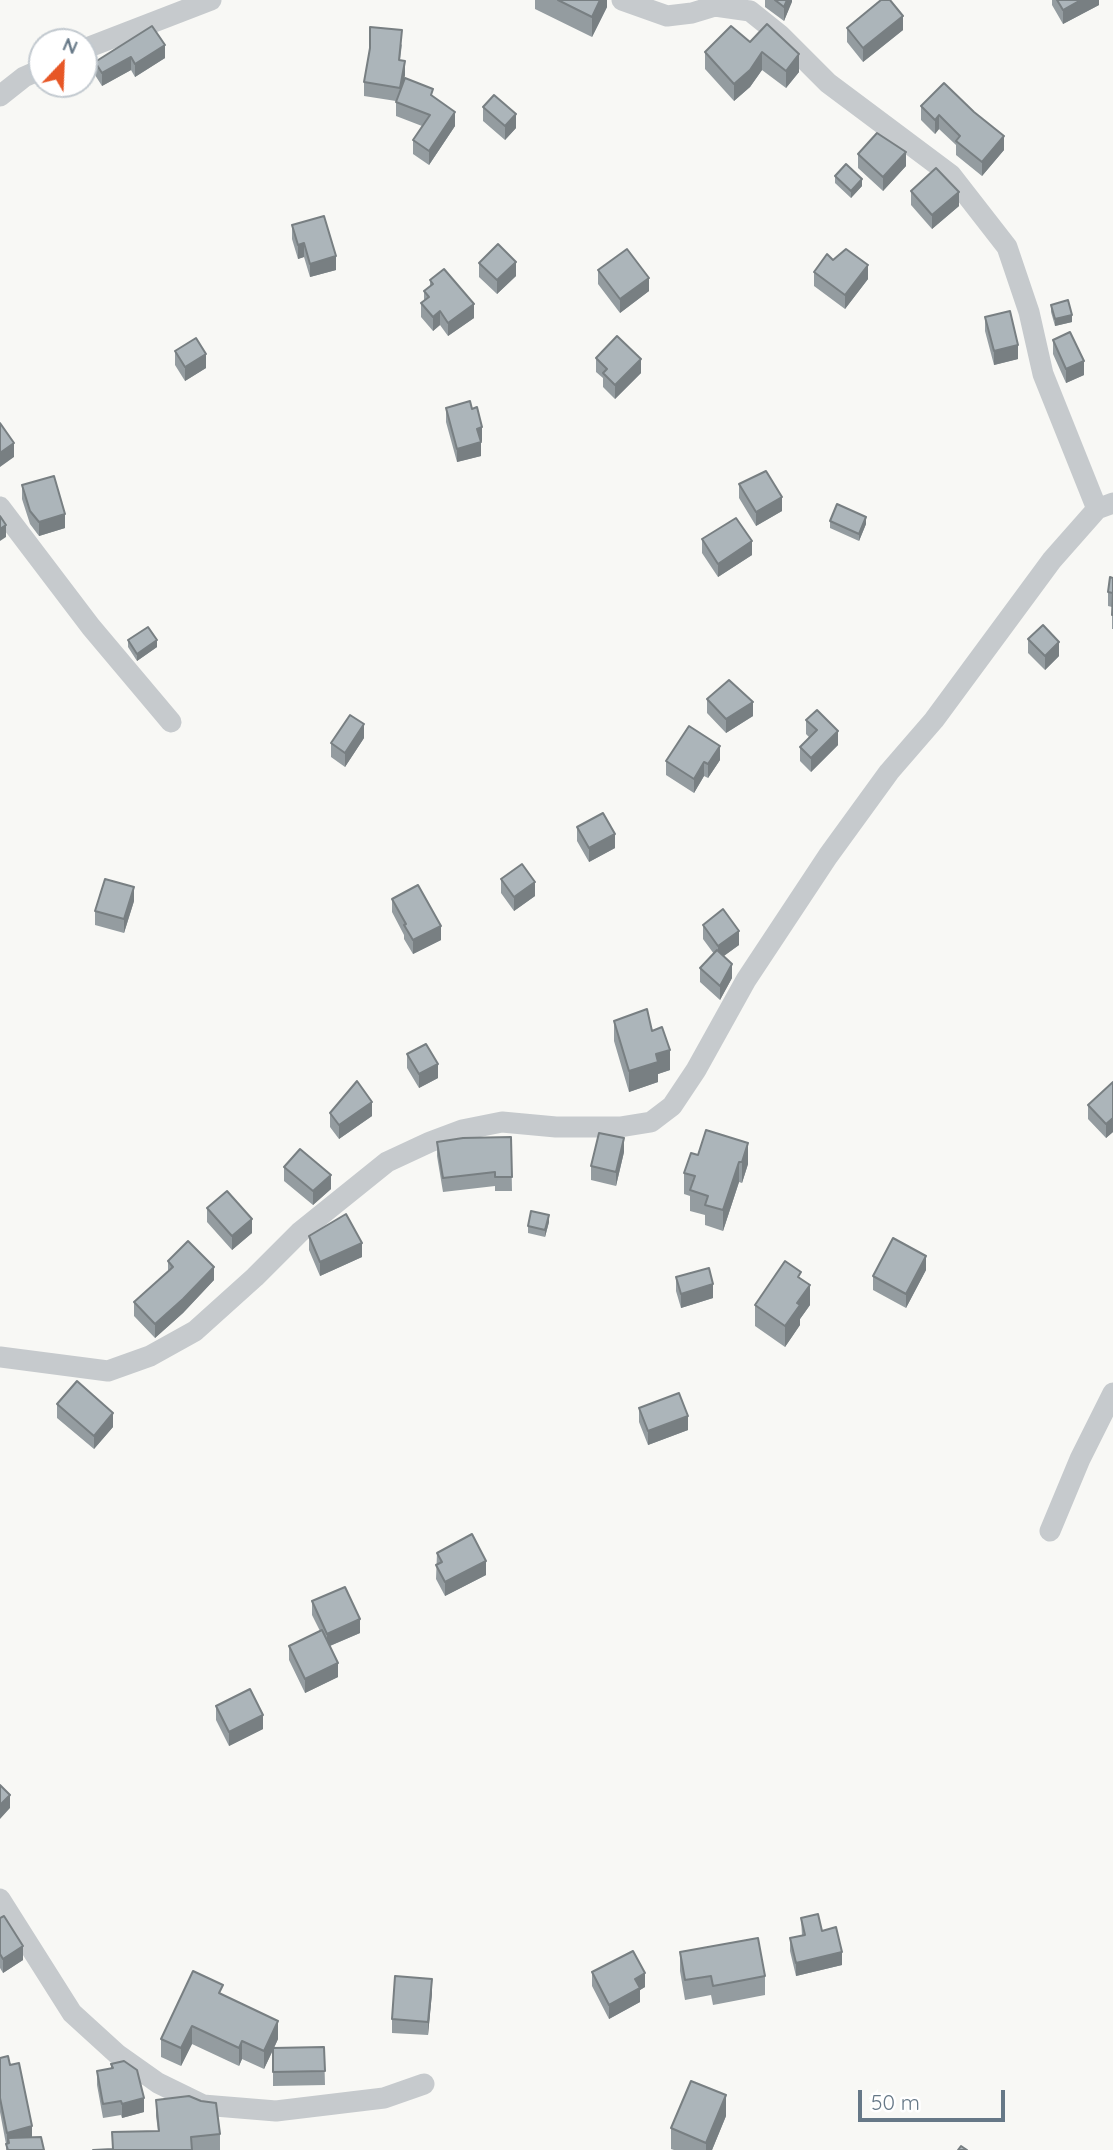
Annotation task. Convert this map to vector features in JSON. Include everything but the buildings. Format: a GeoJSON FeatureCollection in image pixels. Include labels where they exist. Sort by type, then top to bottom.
{"type":"FeatureCollection","features":[{"type":"Feature","properties":{"kind":"street"},"geometry":{"type":"LineString","coordinates":[[98,44],[211,0]]}},
{"type":"Feature","properties":{"kind":"street"},"geometry":{"type":"LineString","coordinates":[[0,1357],[107,1371],[150,1356],[195,1331],[300,1232],[387,1162],[462,1130],[502,1122],[556,1127],[620,1127],[651,1122],[673,1106],[746,980],[828,856],[889,772],[934,720],[1044,570],[1105,506],[1043,374],[1029,312],[1007,247],[951,175],[828,83],[780,35],[750,11],[715,6],[692,13],[667,16],[622,0]]}},
{"type":"Feature","properties":{"kind":"street"},"geometry":{"type":"LineString","coordinates":[[0,96],[28,75]]}},
{"type":"Feature","properties":{"kind":"street"},"geometry":{"type":"LineString","coordinates":[[0,507],[91,626],[171,722]]}},
{"type":"Feature","properties":{"kind":"street"},"geometry":{"type":"LineString","coordinates":[[1050,1531],[1080,1459],[1113,1393]]}},
{"type":"Feature","properties":{"kind":"street"},"geometry":{"type":"LineString","coordinates":[[0,1899],[72,2013],[117,2054],[158,2083],[203,2105],[276,2111],[384,2098],[424,2084]]}}]}
